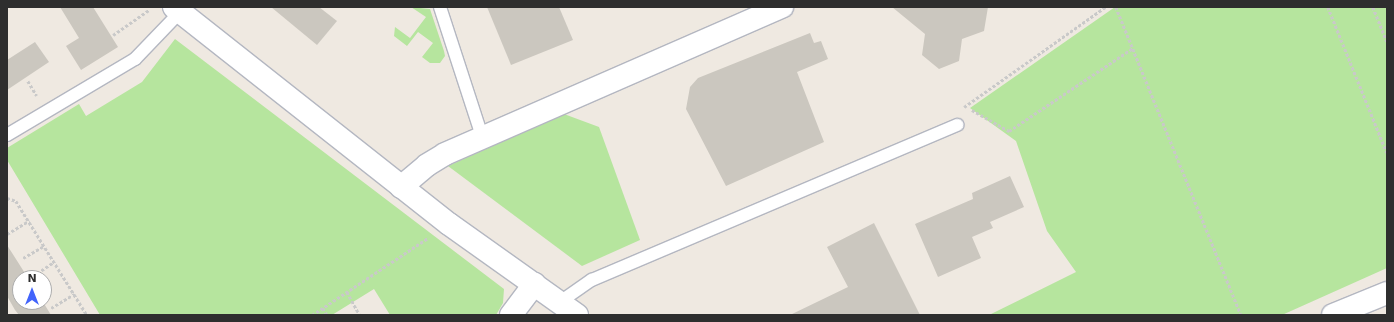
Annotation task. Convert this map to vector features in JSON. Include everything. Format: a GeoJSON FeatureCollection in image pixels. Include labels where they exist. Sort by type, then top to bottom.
{"type":"FeatureCollection","features":[{"type":"Feature","properties":{"kind":"street"},"geometry":{"type":"LineString","coordinates":[[401,187],[435,159],[782,7]]}},
{"type":"Feature","properties":{"kind":"street"},"geometry":{"type":"LineString","coordinates":[[177,10],[449,224],[577,315]]}},
{"type":"Feature","properties":{"kind":"street"},"geometry":{"type":"LineString","coordinates":[[511,315],[534,284]]}},
{"type":"Feature","properties":{"kind":"street"},"geometry":{"type":"LineString","coordinates":[[1333,315],[1387,293]]}},
{"type":"Feature","properties":{"kind":"lane"},"geometry":{"type":"LineString","coordinates":[[440,7],[483,139]]}},
{"type":"Feature","properties":{"kind":"lane"},"geometry":{"type":"LineString","coordinates":[[7,135],[134,60],[177,10]]}},
{"type":"Feature","properties":{"kind":"lane"},"geometry":{"type":"LineString","coordinates":[[560,302],[592,280],[958,125]]}},
{"type":"Feature","properties":{"kind":"path"},"geometry":{"type":"LineString","coordinates":[[958,125],[964,106],[1105,7]]}},
{"type":"Feature","properties":{"kind":"path"},"geometry":{"type":"LineString","coordinates":[[1116,7],[1241,315]]}},
{"type":"Feature","properties":{"kind":"path"},"geometry":{"type":"LineString","coordinates":[[1328,7],[1387,153]]}},
{"type":"Feature","properties":{"kind":"path"},"geometry":{"type":"LineString","coordinates":[[1373,7],[1387,41]]}},
{"type":"Feature","properties":{"kind":"path"},"geometry":{"type":"LineString","coordinates":[[113,35],[148,10]]}},
{"type":"Feature","properties":{"kind":"path"},"geometry":{"type":"LineString","coordinates":[[964,106],[1009,131],[1133,48]]}},
{"type":"Feature","properties":{"kind":"path"},"geometry":{"type":"LineString","coordinates":[[7,198],[16,201],[87,315]]}},
{"type":"Feature","properties":{"kind":"path"},"geometry":{"type":"LineString","coordinates":[[7,234],[29,221]]}},
{"type":"Feature","properties":{"kind":"path"},"geometry":{"type":"LineString","coordinates":[[312,315],[449,224]]}},
{"type":"Feature","properties":{"kind":"path"},"geometry":{"type":"LineString","coordinates":[[22,258],[44,246]]}},
{"type":"Feature","properties":{"kind":"path"},"geometry":{"type":"LineString","coordinates":[[42,270],[54,262]]}},
{"type":"Feature","properties":{"kind":"path"},"geometry":{"type":"LineString","coordinates":[[346,292],[360,315]]}},
{"type":"Feature","properties":{"kind":"path"},"geometry":{"type":"LineString","coordinates":[[52,307],[74,294]]}},
{"type":"Feature","properties":{"kind":"path"},"geometry":{"type":"LineString","coordinates":[[322,308],[327,315]]}},
{"type":"Feature","properties":{"kind":"green space"},"geometry":{"type":"Polygon","coordinates":[[[411,7],[430,9],[445,56],[440,63],[430,63],[422,57],[433,43],[418,32],[407,46],[394,36],[395,27],[410,38],[426,17],[411,7]]]}},
{"type":"Feature","properties":{"kind":"green space"},"geometry":{"type":"Polygon","coordinates":[[[1115,7],[1387,7],[1387,268],[1282,315],[989,315],[1076,272],[1047,231],[1016,141],[970,108],[1115,7]]]}},
{"type":"Feature","properties":{"kind":"green space"},"geometry":{"type":"Polygon","coordinates":[[[175,39],[504,289],[503,303],[496,315],[390,315],[374,289],[332,315],[100,315],[7,160],[7,148],[79,104],[86,116],[142,82],[175,39]]]}},
{"type":"Feature","properties":{"kind":"green space"},"geometry":{"type":"Polygon","coordinates":[[[564,114],[599,127],[640,240],[582,266],[448,166],[564,114]]]}},
{"type":"Feature","properties":{"kind":"building"},"geometry":{"type":"Polygon","coordinates":[[[60,7],[93,7],[118,47],[81,70],[66,46],[79,38],[60,7]]]}},
{"type":"Feature","properties":{"kind":"building"},"geometry":{"type":"Polygon","coordinates":[[[271,7],[319,7],[337,21],[317,45],[271,7]]]}},
{"type":"Feature","properties":{"kind":"building"},"geometry":{"type":"Polygon","coordinates":[[[487,7],[559,7],[573,40],[511,65],[487,7]]]}},
{"type":"Feature","properties":{"kind":"building"},"geometry":{"type":"Polygon","coordinates":[[[892,7],[988,7],[984,31],[962,39],[959,61],[939,69],[922,55],[925,34],[892,7]]]}},
{"type":"Feature","properties":{"kind":"building"},"geometry":{"type":"Polygon","coordinates":[[[810,33],[814,43],[821,41],[828,59],[797,72],[824,142],[726,186],[686,109],[690,87],[698,78],[810,33]]]}},
{"type":"Feature","properties":{"kind":"building"},"geometry":{"type":"Polygon","coordinates":[[[35,42],[49,62],[7,90],[7,60],[35,42]]]}},
{"type":"Feature","properties":{"kind":"building"},"geometry":{"type":"Polygon","coordinates":[[[1010,176],[1024,207],[990,222],[993,228],[972,237],[981,258],[938,277],[915,224],[973,199],[972,193],[1010,176]]]}},
{"type":"Feature","properties":{"kind":"building"},"geometry":{"type":"Polygon","coordinates":[[[874,223],[920,315],[790,315],[848,287],[827,247],[874,223]]]}},
{"type":"Feature","properties":{"kind":"building"},"geometry":{"type":"Polygon","coordinates":[[[7,245],[23,270],[12,270],[12,305],[7,296],[7,245]]]}},
{"type":"Feature","properties":{"kind":"building"},"geometry":{"type":"Polygon","coordinates":[[[15,310],[48,310],[51,315],[19,315],[15,310]]]}}]}
